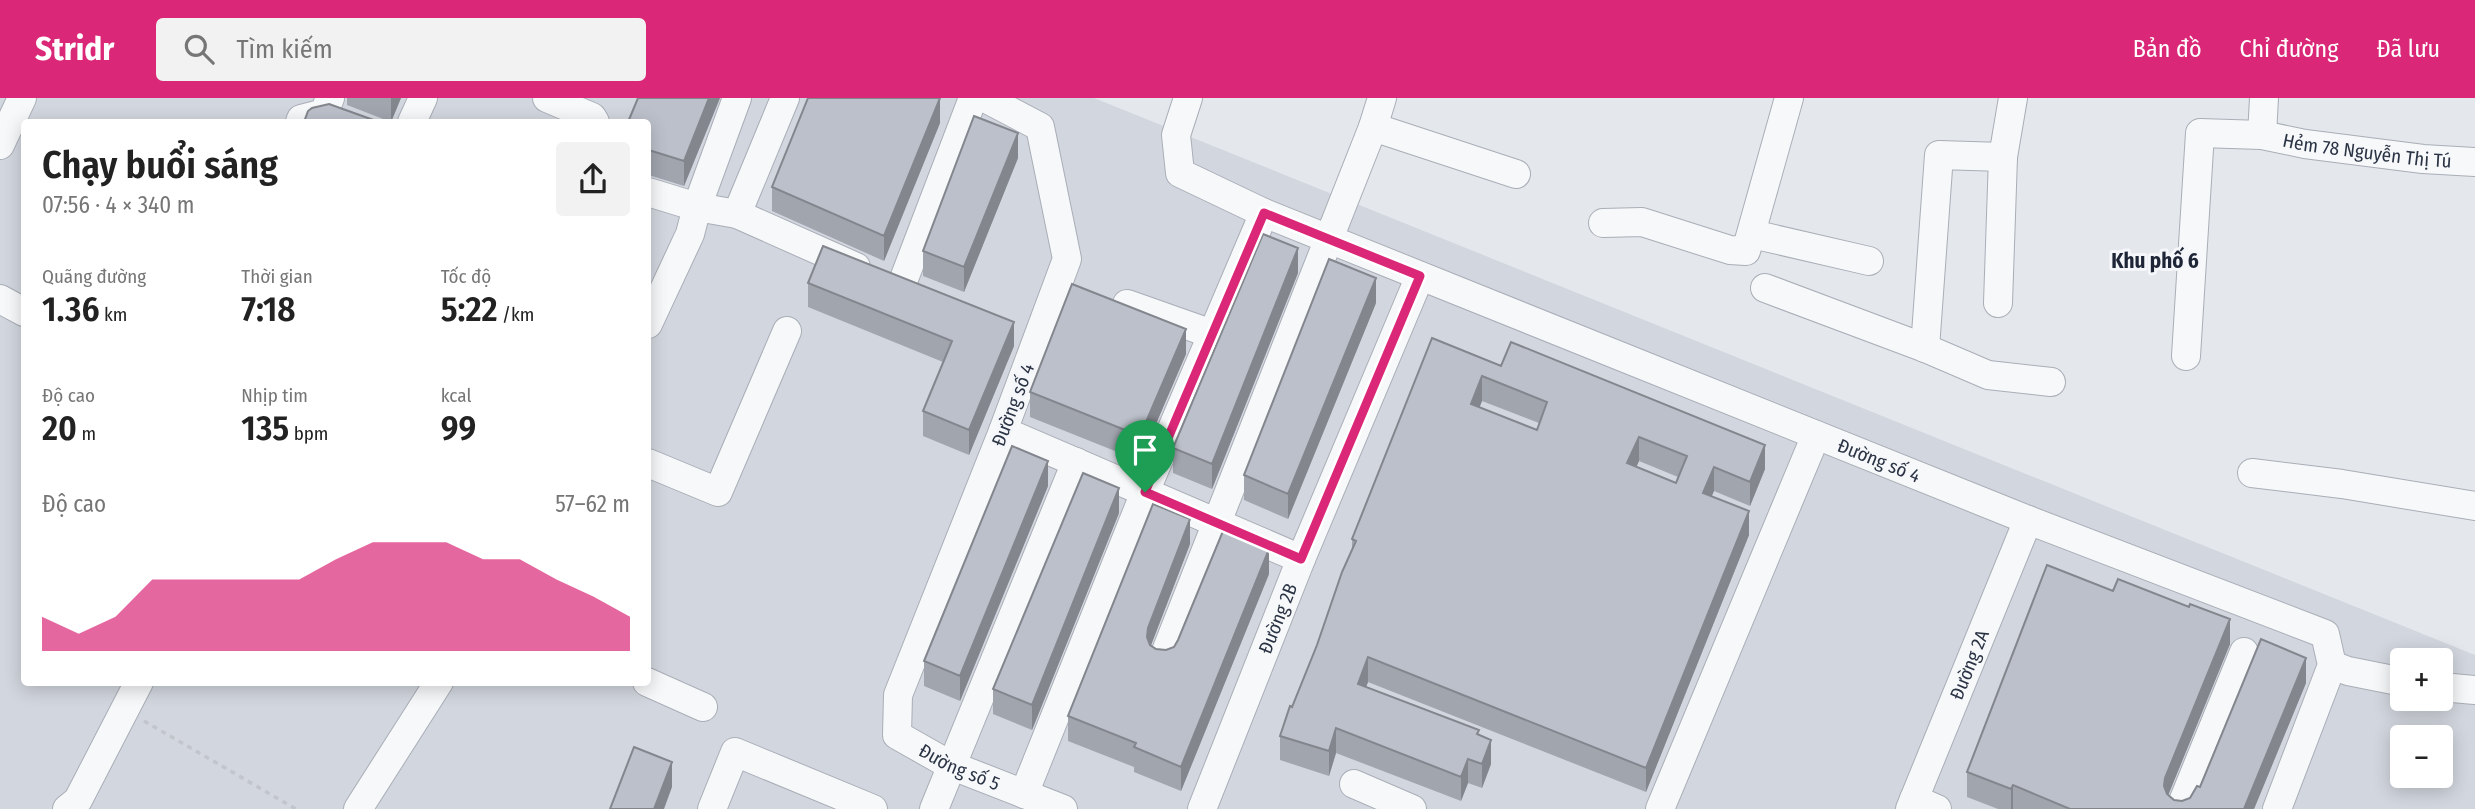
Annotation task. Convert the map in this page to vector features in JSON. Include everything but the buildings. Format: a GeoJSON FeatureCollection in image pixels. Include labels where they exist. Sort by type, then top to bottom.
{"type":"FeatureCollection","features":[{"type":"Feature","properties":{"kind":"street"},"geometry":{"type":"LineString","coordinates":[[0,145],[22,98]]}},
{"type":"Feature","properties":{"kind":"street"},"geometry":{"type":"LineString","coordinates":[[413,119],[423,98]]}},
{"type":"Feature","properties":{"kind":"street"},"geometry":{"type":"LineString","coordinates":[[547,98],[593,119]]}},
{"type":"Feature","properties":{"kind":"street"},"geometry":{"type":"LineString","coordinates":[[651,318],[690,234],[696,207],[737,98]]}},
{"type":"Feature","properties":{"kind":"street"},"geometry":{"type":"LineString","coordinates":[[737,214],[785,98]]}},
{"type":"Feature","properties":{"kind":"street"},"geometry":{"type":"LineString","coordinates":[[651,193],[696,207],[737,214],[862,270],[914,289],[973,98]]}},
{"type":"Feature","properties":{"kind":"street","name":"Đường số 4"},"geometry":{"type":"LineString","coordinates":[[897,735],[898,695],[1003,431],[1025,333],[1067,259],[1040,127],[985,98]]}},
{"type":"Feature","properties":{"kind":"street","name":"Đường số 4"},"geometry":{"type":"LineString","coordinates":[[1188,98],[1176,135],[1180,173],[1264,213],[1420,276],[1661,385],[1816,435],[2325,635],[2332,664]]}},
{"type":"Feature","properties":{"kind":"street"},"geometry":{"type":"LineString","coordinates":[[1163,659],[1373,127],[1382,98]]}},
{"type":"Feature","properties":{"kind":"street"},"geometry":{"type":"LineString","coordinates":[[1998,303],[2003,156],[2013,98]]}},
{"type":"Feature","properties":{"kind":"street","name":"Hẻm 78 Nguyễn Thị Tú"},"geometry":{"type":"LineString","coordinates":[[2262,135],[2264,98]]}},
{"type":"Feature","properties":{"kind":"street"},"geometry":{"type":"LineString","coordinates":[[1603,223],[1642,222],[1730,250],[1746,251],[1781,99]]}},
{"type":"Feature","properties":{"kind":"street"},"geometry":{"type":"LineString","coordinates":[[1373,127],[1516,174]]}},
{"type":"Feature","properties":{"kind":"street","name":"Hẻm 78 Nguyễn Thị Tú"},"geometry":{"type":"LineString","coordinates":[[2186,356],[2200,133],[2262,135],[2423,159],[2475,162]]}},
{"type":"Feature","properties":{"kind":"street"},"geometry":{"type":"LineString","coordinates":[[1925,348],[1939,155],[2003,156]]}},
{"type":"Feature","properties":{"kind":"street"},"geometry":{"type":"LineString","coordinates":[[1024,794],[1145,492],[1264,213]]}},
{"type":"Feature","properties":{"kind":"street"},"geometry":{"type":"LineString","coordinates":[[1752,233],[1869,261]]}},
{"type":"Feature","properties":{"kind":"street","name":"Đường 2B"},"geometry":{"type":"LineString","coordinates":[[1202,809],[1301,559],[1420,276]]}},
{"type":"Feature","properties":{"kind":"street"},"geometry":{"type":"LineString","coordinates":[[1765,288],[1925,348],[1988,375],[2051,382]]}},
{"type":"Feature","properties":{"kind":"street"},"geometry":{"type":"LineString","coordinates":[[0,299],[21,310]]}},
{"type":"Feature","properties":{"kind":"street"},"geometry":{"type":"LineString","coordinates":[[1127,304],[1212,334]]}},
{"type":"Feature","properties":{"kind":"street"},"geometry":{"type":"LineString","coordinates":[[651,464],[718,492],[787,331]]}},
{"type":"Feature","properties":{"kind":"street"},"geometry":{"type":"LineString","coordinates":[[1003,431],[1301,559]]}},
{"type":"Feature","properties":{"kind":"street"},"geometry":{"type":"LineString","coordinates":[[1660,809],[1816,435]]}},
{"type":"Feature","properties":{"kind":"street"},"geometry":{"type":"LineString","coordinates":[[934,809],[1076,463]]}},
{"type":"Feature","properties":{"kind":"street"},"geometry":{"type":"LineString","coordinates":[[2252,473],[2342,484],[2475,506]]}},
{"type":"Feature","properties":{"kind":"street","name":"Đường 2A"},"geometry":{"type":"LineString","coordinates":[[1920,806],[2028,520]]}},
{"type":"Feature","properties":{"kind":"street"},"geometry":{"type":"LineString","coordinates":[[2179,809],[2244,652]]}},
{"type":"Feature","properties":{"kind":"street"},"geometry":{"type":"LineString","coordinates":[[2277,809],[2332,664],[2348,671],[2390,679]]}},
{"type":"Feature","properties":{"kind":"street"},"geometry":{"type":"LineString","coordinates":[[651,684],[703,707]]}},
{"type":"Feature","properties":{"kind":"street"},"geometry":{"type":"LineString","coordinates":[[67,809],[78,800],[137,686]]}},
{"type":"Feature","properties":{"kind":"street"},"geometry":{"type":"LineString","coordinates":[[358,809],[436,686]]}},
{"type":"Feature","properties":{"kind":"street"},"geometry":{"type":"LineString","coordinates":[[2453,689],[2475,690]]}},
{"type":"Feature","properties":{"kind":"street","name":"Đường số 5"},"geometry":{"type":"LineString","coordinates":[[897,735],[950,765],[1063,809]]}},
{"type":"Feature","properties":{"kind":"street"},"geometry":{"type":"LineString","coordinates":[[712,809],[735,751],[873,809]]}},
{"type":"Feature","properties":{"kind":"street"},"geometry":{"type":"LineString","coordinates":[[1354,784],[1412,809]]}},
{"type":"Feature","properties":{"kind":"path"},"geometry":{"type":"LineString","coordinates":[[125,710],[296,809]]}},
{"type":"Feature","properties":{"kind":"shaded area"},"geometry":{"type":"Polygon","coordinates":[[[0,98],[1094,98],[2475,655],[2475,809],[0,809],[0,98]]]}},
{"type":"Feature","properties":{"kind":"district","name":"Khu phố 6"},"geometry":{"type":"Point","coordinates":[2155,261]}},
{"type":"Feature","properties":{"kind":"route"},"geometry":{"type":"LineString","coordinates":[[1264,213],[1420,276],[1301,559],[1145,492],[1264,213]]}}]}
